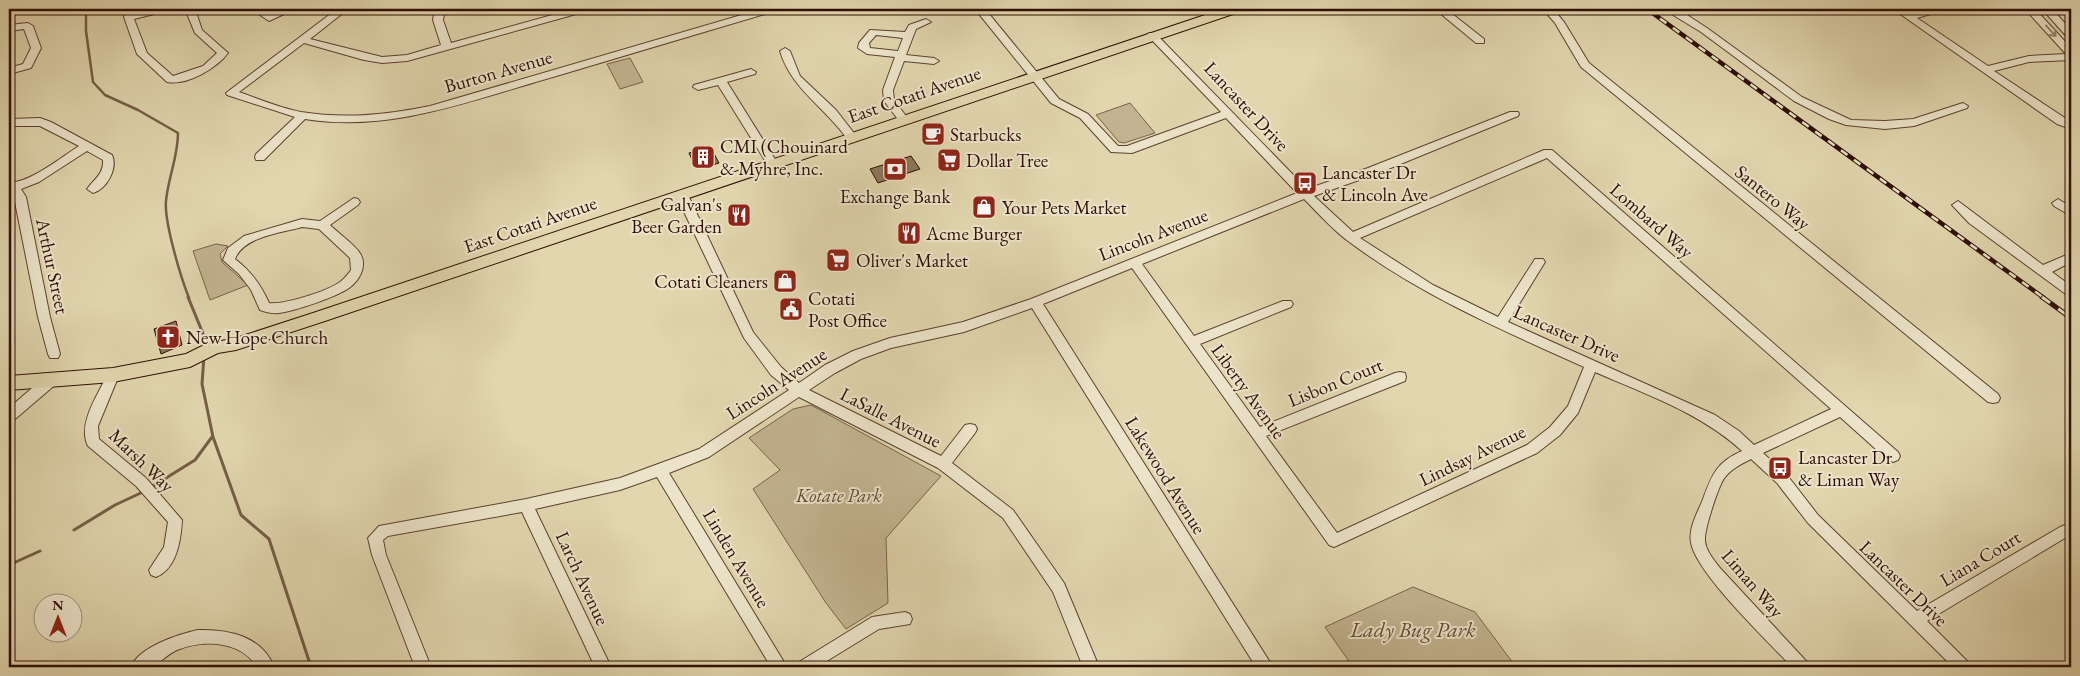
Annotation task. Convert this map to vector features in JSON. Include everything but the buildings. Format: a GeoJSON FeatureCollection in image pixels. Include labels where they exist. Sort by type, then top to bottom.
{"type":"FeatureCollection","features":[{"type":"Feature","properties":{"kind":"main road","name":"East Cotati Avenue"},"geometry":{"type":"LineString","coordinates":[[9,383],[113,375],[190,360],[200,361],[212,353],[230,350],[236,344],[1235,9]]}},
{"type":"Feature","properties":{"kind":"street"},"geometry":{"type":"LineString","coordinates":[[163,9],[130,13],[142,54],[171,80],[186,77],[211,66],[223,53],[198,31],[190,9]]}},
{"type":"Feature","properties":{"kind":"street"},"geometry":{"type":"LineString","coordinates":[[256,9],[269,18],[290,9]]}},
{"type":"Feature","properties":{"kind":"street"},"geometry":{"type":"LineString","coordinates":[[302,40],[343,9]]}},
{"type":"Feature","properties":{"kind":"street"},"geometry":{"type":"LineString","coordinates":[[440,9],[438,20],[447,47]]}},
{"type":"Feature","properties":{"kind":"street"},"geometry":{"type":"LineString","coordinates":[[302,40],[364,57],[382,60],[407,58],[569,11],[584,9]]}},
{"type":"Feature","properties":{"kind":"street","name":"Burton Avenue"},"geometry":{"type":"LineString","coordinates":[[302,40],[231,93],[303,115],[332,120],[361,120],[411,114],[772,9]]}},
{"type":"Feature","properties":{"kind":"street"},"geometry":{"type":"LineString","coordinates":[[980,9],[1055,101],[1079,112],[1112,147],[1124,151],[1228,113]]}},
{"type":"Feature","properties":{"kind":"street"},"geometry":{"type":"LineString","coordinates":[[1440,9],[1480,41]]}},
{"type":"Feature","properties":{"kind":"street","name":"Santero Way"},"geometry":{"type":"LineString","coordinates":[[1548,9],[1559,22],[1585,65],[1992,398]]}},
{"type":"Feature","properties":{"kind":"street"},"geometry":{"type":"LineString","coordinates":[[1673,9],[1798,99],[1833,117],[1850,123],[1886,125],[1914,122],[1963,106]]}},
{"type":"Feature","properties":{"kind":"street"},"geometry":{"type":"LineString","coordinates":[[1898,9],[2061,122],[2071,126]]}},
{"type":"Feature","properties":{"kind":"street"},"geometry":{"type":"LineString","coordinates":[[1910,17],[1938,9]]}},
{"type":"Feature","properties":{"kind":"street"},"geometry":{"type":"LineString","coordinates":[[2030,9],[2071,55]]}},
{"type":"Feature","properties":{"kind":"street"},"geometry":{"type":"LineString","coordinates":[[2047,9],[2071,36]]}},
{"type":"Feature","properties":{"kind":"street"},"geometry":{"type":"LineString","coordinates":[[904,120],[888,96],[912,27],[926,22]]}},
{"type":"Feature","properties":{"kind":"street"},"geometry":{"type":"LineString","coordinates":[[9,28],[28,26],[36,48],[27,66],[9,71]]}},
{"type":"Feature","properties":{"kind":"street"},"geometry":{"type":"LineString","coordinates":[[909,35],[873,32],[864,43],[863,48],[867,51],[934,61]]}},
{"type":"Feature","properties":{"kind":"street","name":"Lancaster Drive"},"geometry":{"type":"LineString","coordinates":[[1152,36],[1305,194],[1352,236],[1402,272],[1500,324],[1710,419],[1734,435],[1782,479],[1813,519],[1964,667]]}},
{"type":"Feature","properties":{"kind":"street"},"geometry":{"type":"LineString","coordinates":[[785,51],[788,64],[799,82],[828,108],[852,137]]}},
{"type":"Feature","properties":{"kind":"street"},"geometry":{"type":"LineString","coordinates":[[1986,70],[2029,59],[2071,55]]}},
{"type":"Feature","properties":{"kind":"street"},"geometry":{"type":"LineString","coordinates":[[698,87],[751,72]]}},
{"type":"Feature","properties":{"kind":"street"},"geometry":{"type":"LineString","coordinates":[[721,80],[773,164]]}},
{"type":"Feature","properties":{"kind":"street","name":"Lincoln Avenue"},"geometry":{"type":"LineString","coordinates":[[424,667],[379,555],[375,538],[384,530],[526,506],[620,484],[660,470],[704,453],[830,369],[856,355],[890,343],[964,327],[1035,302],[1305,194],[1372,171],[1514,114]]}},
{"type":"Feature","properties":{"kind":"street"},"geometry":{"type":"LineString","coordinates":[[260,157],[303,115]]}},
{"type":"Feature","properties":{"kind":"street"},"geometry":{"type":"LineString","coordinates":[[9,123],[40,122],[47,124],[108,158],[110,164],[103,179],[93,189]]}},
{"type":"Feature","properties":{"kind":"street"},"geometry":{"type":"LineString","coordinates":[[10,187],[36,179],[86,147]]}},
{"type":"Feature","properties":{"kind":"street","name":"Lombard Way"},"geometry":{"type":"LineString","coordinates":[[1352,236],[1548,153],[1893,456]]}},
{"type":"Feature","properties":{"kind":"street","name":"Arthur Street"},"geometry":{"type":"LineString","coordinates":[[10,187],[20,197],[44,317],[54,354]]}},
{"type":"Feature","properties":{"kind":"street","name":"LaSalle Avenue"},"geometry":{"type":"LineString","coordinates":[[682,195],[748,335],[776,371],[798,390],[943,464],[1008,514],[1059,588],[1091,667]]}},
{"type":"Feature","properties":{"kind":"street"},"geometry":{"type":"LineString","coordinates":[[322,225],[354,202]]}},
{"type":"Feature","properties":{"kind":"street"},"geometry":{"type":"LineString","coordinates":[[2058,203],[2071,212]]}},
{"type":"Feature","properties":{"kind":"street"},"geometry":{"type":"LineString","coordinates":[[1958,205],[1973,220],[2071,292]]}},
{"type":"Feature","properties":{"kind":"street"},"geometry":{"type":"LineString","coordinates":[[302,223],[322,225],[356,256],[357,272],[345,285],[336,289],[282,307],[268,309],[264,307],[256,288],[243,272],[228,260],[238,243],[251,238],[302,223]]}},
{"type":"Feature","properties":{"kind":"street"},"geometry":{"type":"LineString","coordinates":[[2042,271],[2071,257]]}},
{"type":"Feature","properties":{"kind":"street","name":"Liberty Avenue"},"geometry":{"type":"LineString","coordinates":[[1134,262],[1334,541]]}},
{"type":"Feature","properties":{"kind":"street"},"geometry":{"type":"LineString","coordinates":[[1500,324],[1539,262]]}},
{"type":"Feature","properties":{"kind":"street"},"geometry":{"type":"LineString","coordinates":[[336,289],[342,310]]}},
{"type":"Feature","properties":{"kind":"street","name":"Lakewood Avenue"},"geometry":{"type":"LineString","coordinates":[[1035,302],[1265,667]]}},
{"type":"Feature","properties":{"kind":"street"},"geometry":{"type":"LineString","coordinates":[[1191,342],[1287,304]]}},
{"type":"Feature","properties":{"kind":"street","name":"Lindsay Avenue"},"geometry":{"type":"LineString","coordinates":[[1334,541],[1532,449],[1555,431],[1573,409],[1591,365]]}},
{"type":"Feature","properties":{"kind":"street","name":"Marsh Way"},"geometry":{"type":"LineString","coordinates":[[113,375],[91,426],[92,442],[141,482],[175,520],[174,542],[165,561],[156,570]]}},
{"type":"Feature","properties":{"kind":"street","name":"Lisbon Court"},"geometry":{"type":"LineString","coordinates":[[1257,434],[1400,377]]}},
{"type":"Feature","properties":{"kind":"street"},"geometry":{"type":"LineString","coordinates":[[9,416],[51,380]]}},
{"type":"Feature","properties":{"kind":"street","name":"Liman Way"},"geometry":{"type":"LineString","coordinates":[[1802,667],[1715,573],[1702,554],[1698,542],[1698,531],[1718,476],[1733,461],[1840,411]]}},
{"type":"Feature","properties":{"kind":"street"},"geometry":{"type":"LineString","coordinates":[[943,464],[970,429]]}},
{"type":"Feature","properties":{"kind":"street","name":"Linden Avenue"},"geometry":{"type":"LineString","coordinates":[[660,470],[779,667]]}},
{"type":"Feature","properties":{"kind":"street","name":"Larch Avenue"},"geometry":{"type":"LineString","coordinates":[[526,506],[603,667]]}},
{"type":"Feature","properties":{"kind":"street","name":"Liana Court"},"geometry":{"type":"LineString","coordinates":[[1916,620],[2065,531]]}},
{"type":"Feature","properties":{"kind":"street"},"geometry":{"type":"LineString","coordinates":[[804,667],[877,622],[905,619]]}},
{"type":"Feature","properties":{"kind":"street"},"geometry":{"type":"LineString","coordinates":[[139,667],[153,654],[175,642],[205,636],[230,639],[251,648],[266,667]]}},
{"type":"Feature","properties":{"kind":"green space"},"geometry":{"type":"Polygon","coordinates":[[[630,58],[643,82],[620,89],[607,64],[630,58]]]}},
{"type":"Feature","properties":{"kind":"green space"},"geometry":{"type":"Polygon","coordinates":[[[1130,103],[1155,133],[1124,143],[1119,142],[1096,115],[1130,103]]]}},
{"type":"Feature","properties":{"kind":"green space"},"geometry":{"type":"Polygon","coordinates":[[[216,244],[228,246],[220,254],[222,262],[248,285],[210,300],[193,251],[216,244]]]}},
{"type":"Feature","properties":{"kind":"green space","name":"Kotate Park"},"geometry":{"type":"Polygon","coordinates":[[[811,405],[941,476],[886,538],[888,603],[846,629],[826,603],[753,489],[780,470],[749,438],[793,409],[811,405]]]}},
{"type":"Feature","properties":{"kind":"green space","name":"Lady Bug Park"},"geometry":{"type":"Polygon","coordinates":[[[1413,587],[1475,612],[1516,667],[1353,667],[1325,627],[1413,587]]]}},
{"type":"Feature","properties":{"kind":"waterway"},"geometry":{"type":"LineString","coordinates":[[86,9],[86,31],[93,82],[105,95],[138,110],[178,133],[167,192],[166,210],[174,250],[189,298]]}},
{"type":"Feature","properties":{"kind":"waterway"},"geometry":{"type":"LineString","coordinates":[[188,297],[206,341],[205,347]]}},
{"type":"Feature","properties":{"kind":"waterway"},"geometry":{"type":"LineString","coordinates":[[204,356],[202,384],[213,437],[241,515],[269,539],[311,667]]}},
{"type":"Feature","properties":{"kind":"waterway"},"geometry":{"type":"LineString","coordinates":[[150,488],[195,460],[212,437]]}},
{"type":"Feature","properties":{"kind":"waterway"},"geometry":{"type":"LineString","coordinates":[[74,530],[115,505],[145,491]]}},
{"type":"Feature","properties":{"kind":"waterway"},"geometry":{"type":"LineString","coordinates":[[9,565],[40,551]]}},
{"type":"Feature","properties":{"kind":"railway"},"geometry":{"type":"LineString","coordinates":[[1647,9],[2044,298]]}},
{"type":"Feature","properties":{"kind":"railway"},"geometry":{"type":"LineString","coordinates":[[2042,297],[2071,318]]}},
{"type":"Feature","properties":{"kind":"place","name":"Starbucks"},"geometry":{"type":"Point","coordinates":[933,134]}},
{"type":"Feature","properties":{"kind":"place","name":"CMI (Chouinard & Myhre, Inc."},"geometry":{"type":"Point","coordinates":[703,157]}},
{"type":"Feature","properties":{"kind":"place","name":"Dollar Tree"},"geometry":{"type":"Point","coordinates":[949,160]}},
{"type":"Feature","properties":{"kind":"place","name":"Exchange Bank"},"geometry":{"type":"Point","coordinates":[895,169]}},
{"type":"Feature","properties":{"kind":"place","name":"Lancaster Dr & Lincoln Ave"},"geometry":{"type":"Point","coordinates":[1305,183]}},
{"type":"Feature","properties":{"kind":"place","name":"Your Pets Market"},"geometry":{"type":"Point","coordinates":[984,207]}},
{"type":"Feature","properties":{"kind":"place","name":"Galvan's Beer Garden"},"geometry":{"type":"Point","coordinates":[739,215]}},
{"type":"Feature","properties":{"kind":"place","name":"Acme Burger"},"geometry":{"type":"Point","coordinates":[909,233]}},
{"type":"Feature","properties":{"kind":"place","name":"Oliver's Market"},"geometry":{"type":"Point","coordinates":[838,260]}},
{"type":"Feature","properties":{"kind":"place","name":"Cotati Cleaners"},"geometry":{"type":"Point","coordinates":[785,281]}},
{"type":"Feature","properties":{"kind":"place","name":"Cotati Post Office"},"geometry":{"type":"Point","coordinates":[791,309]}},
{"type":"Feature","properties":{"kind":"place","name":"New Hope Church"},"geometry":{"type":"Point","coordinates":[168,337]}},
{"type":"Feature","properties":{"kind":"place","name":"Lancaster Dr & Liman Way"},"geometry":{"type":"Point","coordinates":[1780,468]}}]}
